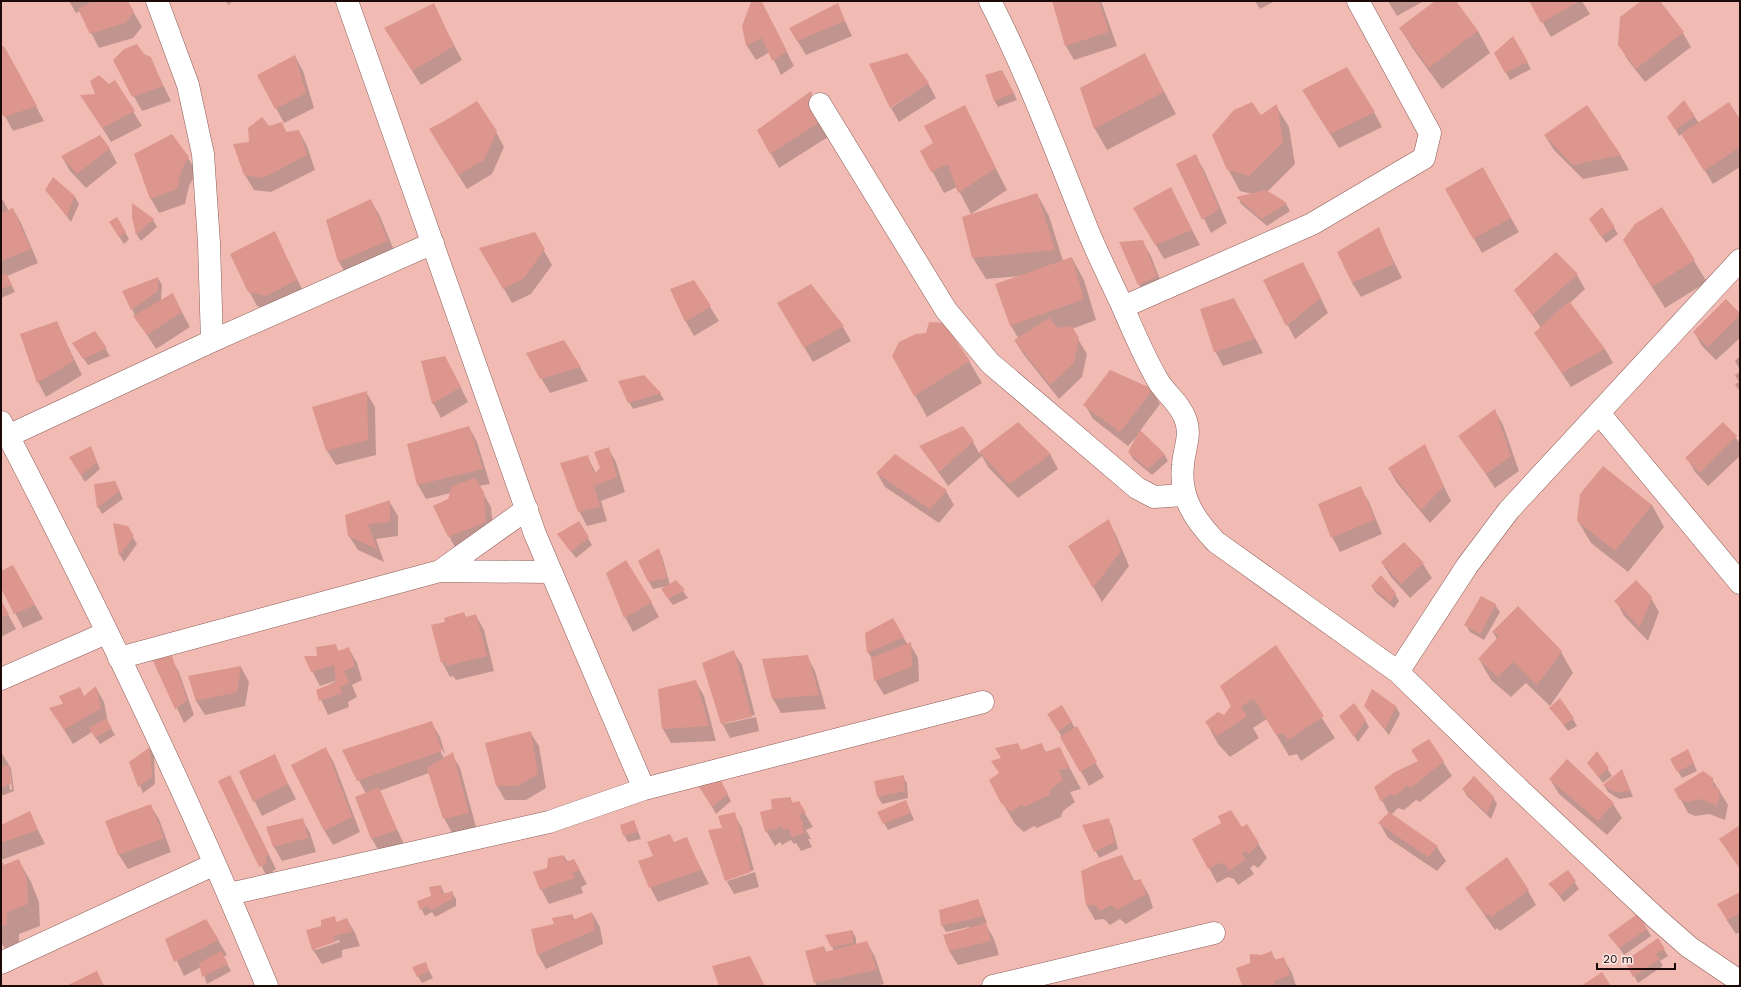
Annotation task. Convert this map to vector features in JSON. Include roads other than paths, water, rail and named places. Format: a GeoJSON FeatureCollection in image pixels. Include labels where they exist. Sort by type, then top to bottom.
{"type":"FeatureCollection","features":[{"type":"Feature","properties":{"kind":"street"},"geometry":{"type":"LineString","coordinates":[[157,1],[188,85],[203,154],[209,243],[212,341]]}},
{"type":"Feature","properties":{"kind":"street"},"geometry":{"type":"LineString","coordinates":[[346,1],[526,509],[551,572],[644,788]]}},
{"type":"Feature","properties":{"kind":"street"},"geometry":{"type":"LineString","coordinates":[[990,1],[1038,106],[1089,233],[1123,308],[1158,381],[1174,398],[1185,418],[1189,437],[1182,465],[1184,495],[1196,518],[1216,542],[1398,672],[1504,775],[1656,918],[1689,946],[1732,976]]}},
{"type":"Feature","properties":{"kind":"street"},"geometry":{"type":"LineString","coordinates":[[1123,308],[1312,224],[1424,158],[1430,133],[1358,1]]}},
{"type":"Feature","properties":{"kind":"street"},"geometry":{"type":"LineString","coordinates":[[820,104],[946,310],[990,363],[1137,488],[1154,497],[1184,495]]}},
{"type":"Feature","properties":{"kind":"street"},"geometry":{"type":"LineString","coordinates":[[267,986],[229,894],[119,658],[5,429],[212,341],[433,243]]}},
{"type":"Feature","properties":{"kind":"street"},"geometry":{"type":"LineString","coordinates":[[1398,672],[1467,566],[1509,510],[1740,260]]}},
{"type":"Feature","properties":{"kind":"street"},"geometry":{"type":"LineString","coordinates":[[1599,413],[1740,583]]}},
{"type":"Feature","properties":{"kind":"street"},"geometry":{"type":"LineString","coordinates":[[440,571],[526,509]]}},
{"type":"Feature","properties":{"kind":"street"},"geometry":{"type":"LineString","coordinates":[[119,658],[440,571],[551,572]]}},
{"type":"Feature","properties":{"kind":"street"},"geometry":{"type":"LineString","coordinates":[[1,679],[106,633]]}},
{"type":"Feature","properties":{"kind":"street"},"geometry":{"type":"LineString","coordinates":[[229,894],[549,822],[644,788],[983,702]]}},
{"type":"Feature","properties":{"kind":"street"},"geometry":{"type":"LineString","coordinates":[[1,963],[215,864]]}},
{"type":"Feature","properties":{"kind":"street"},"geometry":{"type":"LineString","coordinates":[[993,986],[1214,933]]}}]}
